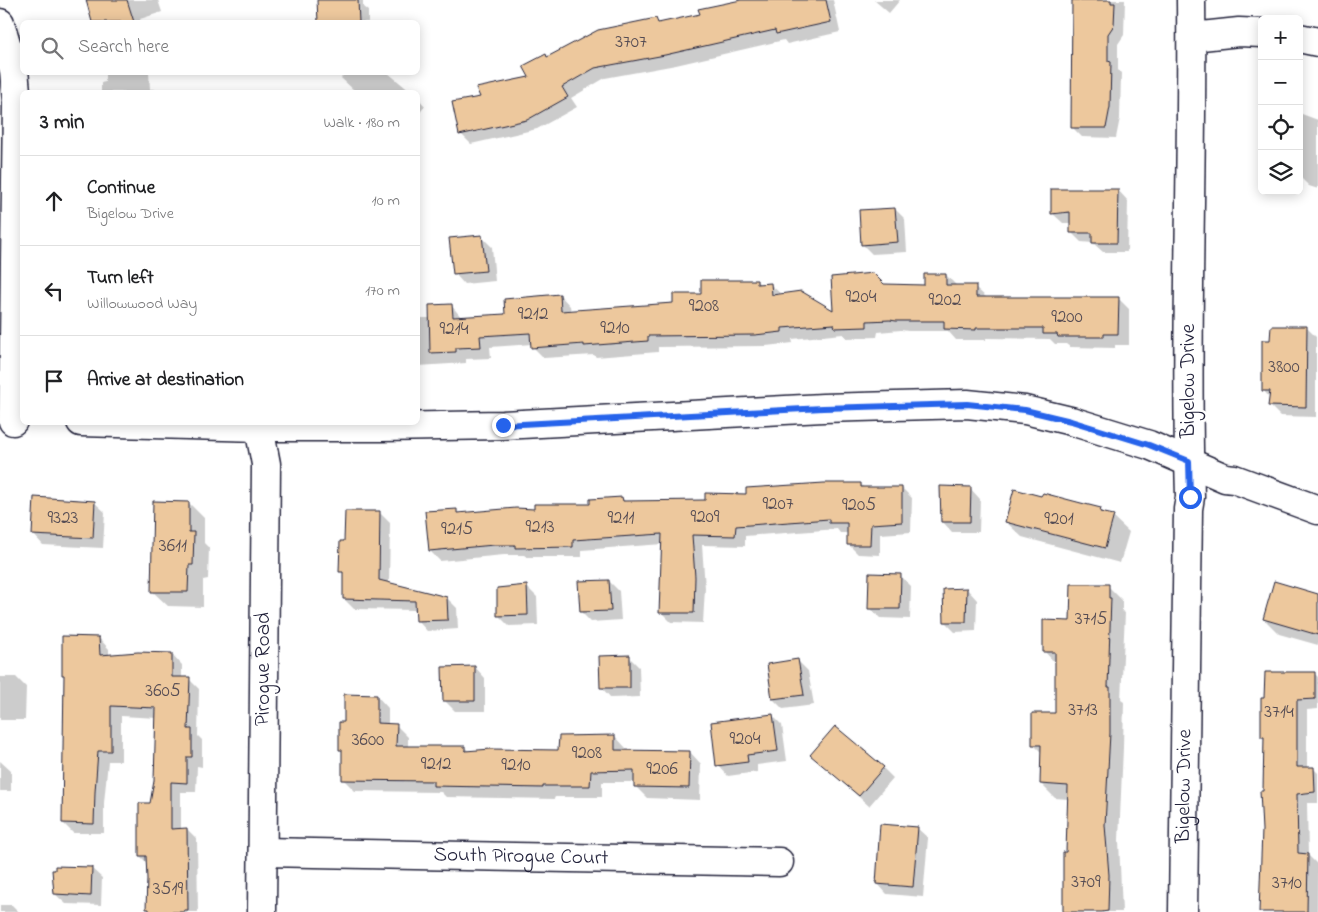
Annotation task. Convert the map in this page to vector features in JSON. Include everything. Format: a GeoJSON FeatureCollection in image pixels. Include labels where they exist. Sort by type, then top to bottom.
{"type":"FeatureCollection","features":[{"type":"Feature","properties":{"kind":"street","name":"Bigelow Drive"},"geometry":{"type":"LineString","coordinates":[[1183,912],[1188,509],[1190,497],[1188,410],[1191,0]]}},
{"type":"Feature","properties":{"kind":"street"},"geometry":{"type":"LineString","coordinates":[[0,24],[14,70],[16,102],[12,421]]}},
{"type":"Feature","properties":{"kind":"street"},"geometry":{"type":"LineString","coordinates":[[1192,37],[1239,32],[1258,33]]}},
{"type":"Feature","properties":{"kind":"street"},"geometry":{"type":"LineString","coordinates":[[1303,39],[1318,42]]}},
{"type":"Feature","properties":{"kind":"street"},"geometry":{"type":"LineString","coordinates":[[188,425],[382,427],[503,425],[823,408],[967,404],[1025,410],[1071,421],[1149,445],[1225,478],[1234,479],[1318,510]]}},
{"type":"Feature","properties":{"kind":"street","name":"Pirogue Road"},"geometry":{"type":"LineString","coordinates":[[259,427],[266,464],[262,912]]}},
{"type":"Feature","properties":{"kind":"street","name":"South Pirogue Court"},"geometry":{"type":"LineString","coordinates":[[263,852],[779,862]]}},
{"type":"Feature","properties":{"kind":"building"},"geometry":{"type":"Polygon","coordinates":[[[86,0],[127,0],[133,20],[91,20],[86,0]]]}},
{"type":"Feature","properties":{"kind":"building"},"geometry":{"type":"Polygon","coordinates":[[[317,0],[358,0],[359,20],[318,20],[317,0]]]}},
{"type":"Feature","properties":{"kind":"building"},"geometry":{"type":"Polygon","coordinates":[[[741,0],[826,0],[831,22],[776,34],[775,30],[665,55],[595,68],[562,87],[568,97],[527,120],[459,135],[452,102],[480,97],[476,88],[529,77],[523,66],[546,54],[547,57],[598,30],[656,18],[658,23],[700,14],[698,9],[741,0]]]}},
{"type":"Feature","properties":{"kind":"building"},"geometry":{"type":"Polygon","coordinates":[[[1072,0],[1111,0],[1111,3],[1115,3],[1114,25],[1108,34],[1108,61],[1111,62],[1110,107],[1106,128],[1071,128],[1072,0]]]}},
{"type":"Feature","properties":{"kind":"building"},"geometry":{"type":"Polygon","coordinates":[[[1051,189],[1118,189],[1117,243],[1092,243],[1092,233],[1070,233],[1070,212],[1051,214],[1051,189]]]}},
{"type":"Feature","properties":{"kind":"building"},"geometry":{"type":"Polygon","coordinates":[[[895,208],[898,242],[861,245],[859,210],[895,208]]]}},
{"type":"Feature","properties":{"kind":"building"},"geometry":{"type":"Polygon","coordinates":[[[482,235],[486,271],[453,274],[449,238],[482,235]]]}},
{"type":"Feature","properties":{"kind":"building"},"geometry":{"type":"Polygon","coordinates":[[[873,273],[884,284],[924,285],[924,274],[946,274],[946,285],[976,285],[976,297],[1119,297],[1118,334],[1104,334],[1104,337],[1058,337],[1057,334],[1043,334],[1043,328],[944,329],[944,321],[890,320],[867,321],[867,327],[835,328],[834,324],[782,328],[782,332],[755,335],[648,336],[648,341],[584,346],[584,344],[531,348],[530,333],[480,336],[481,347],[456,348],[456,352],[430,353],[429,305],[452,304],[453,317],[505,314],[504,299],[560,294],[561,311],[673,303],[673,294],[701,294],[701,280],[757,280],[757,284],[771,283],[772,295],[801,291],[833,310],[831,277],[873,273]]]}},
{"type":"Feature","properties":{"kind":"building"},"geometry":{"type":"Polygon","coordinates":[[[1271,326],[1307,326],[1306,407],[1268,406],[1270,391],[1262,391],[1262,340],[1270,340],[1271,326]]]}},
{"type":"Feature","properties":{"kind":"building"},"geometry":{"type":"Polygon","coordinates":[[[824,483],[861,483],[861,487],[902,487],[902,522],[871,524],[870,545],[847,545],[847,523],[829,523],[829,519],[736,526],[735,536],[692,535],[695,577],[694,613],[659,613],[662,534],[573,540],[573,547],[515,548],[515,545],[494,545],[429,551],[425,511],[457,509],[457,513],[516,508],[534,509],[534,504],[590,504],[590,499],[622,497],[623,501],[705,500],[705,493],[746,494],[746,488],[824,483]]]}},
{"type":"Feature","properties":{"kind":"building"},"geometry":{"type":"Polygon","coordinates":[[[940,486],[971,487],[970,522],[941,522],[940,486]]]}},
{"type":"Feature","properties":{"kind":"building"},"geometry":{"type":"Polygon","coordinates":[[[1014,489],[1041,496],[1043,493],[1101,508],[1100,512],[1114,515],[1105,548],[1005,522],[1014,489]]]}},
{"type":"Feature","properties":{"kind":"building"},"geometry":{"type":"Polygon","coordinates":[[[34,497],[95,501],[93,538],[32,535],[34,497]]]}},
{"type":"Feature","properties":{"kind":"building"},"geometry":{"type":"Polygon","coordinates":[[[153,501],[189,502],[189,532],[194,532],[193,565],[189,565],[188,592],[151,592],[153,501]]]}},
{"type":"Feature","properties":{"kind":"building"},"geometry":{"type":"Polygon","coordinates":[[[345,511],[380,511],[379,580],[447,597],[448,620],[416,621],[415,601],[343,599],[343,572],[339,572],[340,541],[344,541],[345,511]]]}},
{"type":"Feature","properties":{"kind":"building"},"geometry":{"type":"Polygon","coordinates":[[[869,573],[901,574],[900,609],[868,609],[869,573]]]}},
{"type":"Feature","properties":{"kind":"building"},"geometry":{"type":"Polygon","coordinates":[[[609,580],[611,611],[580,612],[578,581],[609,580]]]}},
{"type":"Feature","properties":{"kind":"building"},"geometry":{"type":"Polygon","coordinates":[[[1274,581],[1318,594],[1318,635],[1263,619],[1274,581]]]}},
{"type":"Feature","properties":{"kind":"building"},"geometry":{"type":"Polygon","coordinates":[[[1071,584],[1109,584],[1109,598],[1111,598],[1108,687],[1110,687],[1110,733],[1105,825],[1109,875],[1108,911],[1102,912],[1063,912],[1063,852],[1066,852],[1068,786],[1040,784],[1041,745],[1032,745],[1032,713],[1055,713],[1055,652],[1043,652],[1043,620],[1070,621],[1071,584]]]}},
{"type":"Feature","properties":{"kind":"building"},"geometry":{"type":"Polygon","coordinates":[[[527,585],[528,615],[497,616],[497,588],[527,585]]]}},
{"type":"Feature","properties":{"kind":"building"},"geometry":{"type":"Polygon","coordinates":[[[967,588],[966,622],[944,622],[943,589],[967,588]]]}},
{"type":"Feature","properties":{"kind":"building"},"geometry":{"type":"Polygon","coordinates":[[[62,636],[99,637],[100,655],[138,652],[172,653],[172,677],[190,677],[188,729],[192,729],[192,757],[187,757],[187,783],[171,782],[171,829],[187,828],[188,910],[184,910],[184,912],[149,912],[149,909],[146,909],[146,856],[139,856],[139,803],[150,803],[154,781],[156,708],[111,706],[111,751],[98,751],[94,824],[62,823],[64,675],[62,675],[62,636]]]}},
{"type":"Feature","properties":{"kind":"building"},"geometry":{"type":"Polygon","coordinates":[[[630,655],[630,688],[600,688],[599,656],[630,655]]]}},
{"type":"Feature","properties":{"kind":"building"},"geometry":{"type":"Polygon","coordinates":[[[798,659],[804,695],[772,699],[767,664],[798,659]]]}},
{"type":"Feature","properties":{"kind":"building"},"geometry":{"type":"Polygon","coordinates":[[[475,666],[475,701],[443,701],[442,667],[475,666]]]}},
{"type":"Feature","properties":{"kind":"building"},"geometry":{"type":"Polygon","coordinates":[[[1265,672],[1315,672],[1315,699],[1297,700],[1297,767],[1314,767],[1315,792],[1297,794],[1298,853],[1308,854],[1307,912],[1259,912],[1262,830],[1260,791],[1263,791],[1264,737],[1261,737],[1261,698],[1264,698],[1265,672]]]}},
{"type":"Feature","properties":{"kind":"building"},"geometry":{"type":"Polygon","coordinates":[[[344,694],[377,695],[377,723],[397,724],[396,746],[465,746],[465,751],[491,749],[558,750],[559,736],[615,735],[615,750],[690,751],[689,788],[634,787],[634,770],[591,771],[590,786],[543,786],[543,788],[433,786],[433,781],[342,780],[342,750],[339,750],[339,722],[344,722],[344,694]]]}},
{"type":"Feature","properties":{"kind":"building"},"geometry":{"type":"Polygon","coordinates":[[[773,714],[778,751],[747,755],[748,762],[716,766],[711,722],[773,714]]]}},
{"type":"Feature","properties":{"kind":"building"},"geometry":{"type":"Polygon","coordinates":[[[835,726],[884,767],[859,796],[810,755],[835,726]]]}},
{"type":"Feature","properties":{"kind":"building"},"geometry":{"type":"Polygon","coordinates":[[[880,824],[918,827],[913,887],[876,884],[880,824]]]}},
{"type":"Feature","properties":{"kind":"building"},"geometry":{"type":"Polygon","coordinates":[[[55,866],[92,867],[91,896],[54,894],[52,870],[55,870],[55,866]]]}},
{"type":"Feature","properties":{"kind":"route"},"geometry":{"type":"LineString","coordinates":[[503,425],[823,408],[967,404],[1025,410],[1071,421],[1149,445],[1189,461],[1190,497]]}}]}
